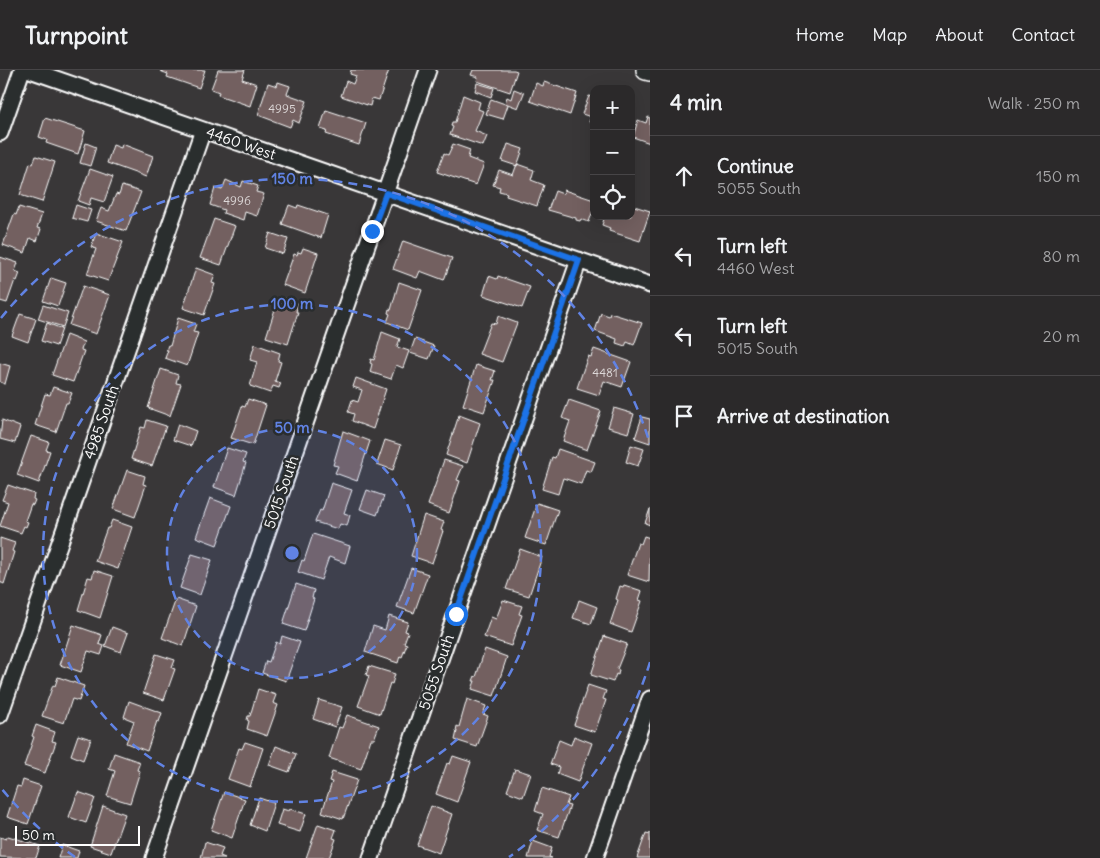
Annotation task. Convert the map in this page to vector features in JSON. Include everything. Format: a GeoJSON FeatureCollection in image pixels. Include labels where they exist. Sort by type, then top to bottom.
{"type":"FeatureCollection","features":[{"type":"Feature","properties":{"kind":"street"},"geometry":{"type":"LineString","coordinates":[[0,133],[22,70]]}},
{"type":"Feature","properties":{"kind":"street","name":"4460 West"},"geometry":{"type":"LineString","coordinates":[[30,70],[650,285]]}},
{"type":"Feature","properties":{"kind":"street","name":"5015 South"},"geometry":{"type":"LineString","coordinates":[[154,858],[428,70]]}},
{"type":"Feature","properties":{"kind":"street","name":"4985 South"},"geometry":{"type":"LineString","coordinates":[[0,715],[203,130]]}},
{"type":"Feature","properties":{"kind":"street","name":"5055 South"},"geometry":{"type":"LineString","coordinates":[[371,858],[579,260]]}},
{"type":"Feature","properties":{"kind":"street"},"geometry":{"type":"LineString","coordinates":[[595,858],[650,699]]}},
{"type":"Feature","properties":{"kind":"building"},"geometry":{"type":"Polygon","coordinates":[[[161,70],[205,70],[199,88],[167,77],[168,74],[161,70]]]}},
{"type":"Feature","properties":{"kind":"building"},"geometry":{"type":"Polygon","coordinates":[[[218,70],[245,70],[242,79],[257,84],[250,106],[218,95],[219,92],[211,89],[218,70]]]}},
{"type":"Feature","properties":{"kind":"building"},"geometry":{"type":"Polygon","coordinates":[[[351,70],[389,70],[379,100],[372,98],[370,106],[341,96],[346,81],[353,84],[356,76],[350,74],[351,70]]]}},
{"type":"Feature","properties":{"kind":"building"},"geometry":{"type":"Polygon","coordinates":[[[473,70],[517,71],[510,92],[477,81],[478,77],[471,75],[473,70]]]}},
{"type":"Feature","properties":{"kind":"building"},"geometry":{"type":"Polygon","coordinates":[[[278,82],[290,86],[287,94],[307,101],[299,123],[293,120],[290,127],[258,115],[268,83],[277,86],[278,82]]]}},
{"type":"Feature","properties":{"kind":"building"},"geometry":{"type":"Polygon","coordinates":[[[544,82],[577,93],[570,115],[530,101],[536,83],[543,86],[544,82]]]}},
{"type":"Feature","properties":{"kind":"building"},"geometry":{"type":"Polygon","coordinates":[[[477,83],[494,88],[491,97],[475,91],[477,83]]]}},
{"type":"Feature","properties":{"kind":"building"},"geometry":{"type":"Polygon","coordinates":[[[514,89],[524,93],[518,108],[505,103],[507,97],[511,99],[514,89]]]}},
{"type":"Feature","properties":{"kind":"building"},"geometry":{"type":"Polygon","coordinates":[[[463,95],[480,102],[478,109],[483,111],[475,131],[487,136],[483,146],[450,135],[453,127],[451,126],[452,122],[455,122],[463,95]]]}},
{"type":"Feature","properties":{"kind":"building"},"geometry":{"type":"Polygon","coordinates":[[[589,96],[590,96],[590,117],[582,114],[589,96]]]}},
{"type":"Feature","properties":{"kind":"building"},"geometry":{"type":"Polygon","coordinates":[[[491,99],[508,105],[503,119],[486,114],[491,99]]]}},
{"type":"Feature","properties":{"kind":"building"},"geometry":{"type":"Polygon","coordinates":[[[326,110],[366,123],[359,145],[326,134],[327,131],[320,129],[326,110]]]}},
{"type":"Feature","properties":{"kind":"building"},"geometry":{"type":"Polygon","coordinates":[[[648,117],[650,118],[650,143],[635,138],[638,120],[646,123],[648,117]]]}},
{"type":"Feature","properties":{"kind":"building"},"geometry":{"type":"Polygon","coordinates":[[[45,118],[85,131],[78,154],[46,143],[47,140],[39,137],[45,118]]]}},
{"type":"Feature","properties":{"kind":"building"},"geometry":{"type":"Polygon","coordinates":[[[86,143],[96,147],[90,166],[80,163],[86,143]]]}},
{"type":"Feature","properties":{"kind":"building"},"geometry":{"type":"Polygon","coordinates":[[[122,144],[153,156],[146,177],[107,163],[113,145],[121,148],[122,144]]]}},
{"type":"Feature","properties":{"kind":"building"},"geometry":{"type":"Polygon","coordinates":[[[453,144],[470,150],[468,158],[484,164],[476,185],[437,172],[444,153],[448,155],[453,144]]]}},
{"type":"Feature","properties":{"kind":"building"},"geometry":{"type":"Polygon","coordinates":[[[508,144],[523,149],[517,166],[502,161],[508,144]]]}},
{"type":"Feature","properties":{"kind":"building"},"geometry":{"type":"Polygon","coordinates":[[[36,156],[55,162],[42,202],[20,195],[30,163],[33,164],[36,156]]]}},
{"type":"Feature","properties":{"kind":"building"},"geometry":{"type":"Polygon","coordinates":[[[517,164],[534,170],[531,180],[544,185],[537,206],[506,196],[507,193],[499,191],[500,187],[493,185],[499,170],[513,175],[517,164]]]}},
{"type":"Feature","properties":{"kind":"building"},"geometry":{"type":"Polygon","coordinates":[[[90,169],[113,177],[104,202],[91,198],[89,205],[78,201],[90,169]]]}},
{"type":"Feature","properties":{"kind":"building"},"geometry":{"type":"Polygon","coordinates":[[[226,180],[241,187],[243,181],[258,186],[256,192],[264,194],[257,216],[245,212],[243,220],[223,213],[224,210],[210,205],[215,188],[222,190],[226,180]]]}},
{"type":"Feature","properties":{"kind":"building"},"geometry":{"type":"Polygon","coordinates":[[[122,186],[141,192],[126,231],[96,221],[101,208],[109,211],[116,194],[119,195],[122,186]]]}},
{"type":"Feature","properties":{"kind":"building"},"geometry":{"type":"Polygon","coordinates":[[[564,190],[590,199],[589,222],[581,219],[580,221],[576,220],[576,218],[548,210],[555,191],[563,194],[564,190]]]}},
{"type":"Feature","properties":{"kind":"building"},"geometry":{"type":"Polygon","coordinates":[[[76,205],[91,210],[87,222],[72,218],[76,205]]]}},
{"type":"Feature","properties":{"kind":"building"},"geometry":{"type":"Polygon","coordinates":[[[289,205],[297,208],[298,205],[328,215],[321,238],[282,224],[289,205]]]}},
{"type":"Feature","properties":{"kind":"building"},"geometry":{"type":"Polygon","coordinates":[[[635,206],[650,211],[640,241],[609,231],[610,228],[602,225],[604,220],[635,220],[635,206]]]}},
{"type":"Feature","properties":{"kind":"building"},"geometry":{"type":"Polygon","coordinates":[[[19,207],[42,214],[37,228],[41,229],[37,241],[30,238],[25,253],[3,245],[14,214],[16,215],[19,207]]]}},
{"type":"Feature","properties":{"kind":"building"},"geometry":{"type":"Polygon","coordinates":[[[214,219],[235,226],[221,265],[200,258],[214,219]]]}},
{"type":"Feature","properties":{"kind":"building"},"geometry":{"type":"Polygon","coordinates":[[[96,233],[123,242],[108,281],[87,274],[96,249],[91,247],[96,233]]]}},
{"type":"Feature","properties":{"kind":"building"},"geometry":{"type":"Polygon","coordinates":[[[270,233],[288,239],[283,254],[265,248],[270,233]]]}},
{"type":"Feature","properties":{"kind":"building"},"geometry":{"type":"Polygon","coordinates":[[[403,241],[452,258],[444,280],[420,271],[417,278],[393,269],[403,241]]]}},
{"type":"Feature","properties":{"kind":"building"},"geometry":{"type":"Polygon","coordinates":[[[303,248],[318,253],[305,293],[283,285],[294,254],[301,253],[303,248]]]}},
{"type":"Feature","properties":{"kind":"building"},"geometry":{"type":"Polygon","coordinates":[[[0,257],[18,263],[15,271],[20,273],[17,281],[15,280],[7,303],[0,301],[0,257]]]}},
{"type":"Feature","properties":{"kind":"building"},"geometry":{"type":"Polygon","coordinates":[[[196,268],[215,275],[212,283],[215,284],[204,315],[183,308],[196,268]]]}},
{"type":"Feature","properties":{"kind":"building"},"geometry":{"type":"Polygon","coordinates":[[[489,276],[497,279],[498,276],[530,287],[522,308],[483,295],[489,276]]]}},
{"type":"Feature","properties":{"kind":"building"},"geometry":{"type":"Polygon","coordinates":[[[51,278],[66,283],[58,306],[43,301],[51,278]]]}},
{"type":"Feature","properties":{"kind":"building"},"geometry":{"type":"Polygon","coordinates":[[[399,282],[422,290],[408,330],[387,322],[390,314],[388,313],[389,309],[391,310],[399,282]]]}},
{"type":"Feature","properties":{"kind":"building"},"geometry":{"type":"Polygon","coordinates":[[[83,286],[110,295],[96,334],[69,325],[83,286]]]}},
{"type":"Feature","properties":{"kind":"building"},"geometry":{"type":"Polygon","coordinates":[[[279,297],[298,303],[296,312],[298,312],[288,344],[266,337],[279,297]]]}},
{"type":"Feature","properties":{"kind":"building"},"geometry":{"type":"Polygon","coordinates":[[[43,305],[68,313],[63,327],[38,319],[43,305]]]}},
{"type":"Feature","properties":{"kind":"building"},"geometry":{"type":"Polygon","coordinates":[[[601,313],[609,316],[610,313],[642,323],[634,345],[627,342],[625,346],[616,343],[617,339],[595,331],[601,313]]]}},
{"type":"Feature","properties":{"kind":"building"},"geometry":{"type":"Polygon","coordinates":[[[20,314],[36,319],[28,342],[12,336],[20,314]]]}},
{"type":"Feature","properties":{"kind":"building"},"geometry":{"type":"Polygon","coordinates":[[[498,316],[517,323],[502,362],[479,354],[491,323],[496,324],[498,316]]]}},
{"type":"Feature","properties":{"kind":"building"},"geometry":{"type":"Polygon","coordinates":[[[178,318],[196,324],[193,332],[198,333],[187,366],[165,358],[168,350],[166,350],[168,345],[170,346],[178,318]]]}},
{"type":"Feature","properties":{"kind":"building"},"geometry":{"type":"Polygon","coordinates":[[[47,323],[62,329],[56,346],[41,341],[47,323]]]}},
{"type":"Feature","properties":{"kind":"building"},"geometry":{"type":"Polygon","coordinates":[[[382,332],[400,339],[397,347],[409,351],[403,368],[396,365],[391,379],[370,372],[371,359],[374,360],[382,332]]]}},
{"type":"Feature","properties":{"kind":"building"},"geometry":{"type":"Polygon","coordinates":[[[66,335],[84,342],[81,350],[84,351],[73,382],[52,375],[66,335]]]}},
{"type":"Feature","properties":{"kind":"building"},"geometry":{"type":"Polygon","coordinates":[[[415,339],[434,346],[429,359],[410,353],[415,339]]]}},
{"type":"Feature","properties":{"kind":"building"},"geometry":{"type":"Polygon","coordinates":[[[255,344],[280,353],[278,361],[281,362],[275,381],[281,383],[279,388],[273,386],[270,393],[250,386],[257,362],[250,360],[255,344]]]}},
{"type":"Feature","properties":{"kind":"building"},"geometry":{"type":"Polygon","coordinates":[[[594,349],[631,362],[622,387],[604,381],[599,395],[577,388],[588,356],[591,357],[594,349]]]}},
{"type":"Feature","properties":{"kind":"building"},"geometry":{"type":"Polygon","coordinates":[[[0,363],[10,366],[5,384],[0,382],[0,363]]]}},
{"type":"Feature","properties":{"kind":"building"},"geometry":{"type":"Polygon","coordinates":[[[476,365],[495,371],[492,380],[495,380],[484,412],[463,405],[476,365]]]}},
{"type":"Feature","properties":{"kind":"building"},"geometry":{"type":"Polygon","coordinates":[[[161,369],[178,375],[176,383],[181,384],[170,416],[148,408],[161,369]]]}},
{"type":"Feature","properties":{"kind":"building"},"geometry":{"type":"Polygon","coordinates":[[[356,378],[386,389],[373,429],[352,421],[354,414],[348,412],[352,400],[358,402],[362,390],[353,387],[356,378]]]}},
{"type":"Feature","properties":{"kind":"building"},"geometry":{"type":"Polygon","coordinates":[[[53,387],[72,393],[68,403],[66,403],[56,432],[35,425],[45,394],[50,395],[53,387]]]}},
{"type":"Feature","properties":{"kind":"building"},"geometry":{"type":"Polygon","coordinates":[[[248,399],[266,405],[253,445],[231,438],[242,406],[245,407],[248,399]]]}},
{"type":"Feature","properties":{"kind":"building"},"geometry":{"type":"Polygon","coordinates":[[[569,400],[601,411],[587,450],[563,441],[570,421],[562,418],[569,400]]]}},
{"type":"Feature","properties":{"kind":"building"},"geometry":{"type":"Polygon","coordinates":[[[614,408],[634,414],[628,433],[608,427],[614,408]]]}},
{"type":"Feature","properties":{"kind":"building"},"geometry":{"type":"Polygon","coordinates":[[[459,415],[480,423],[467,463],[446,455],[459,415]]]}},
{"type":"Feature","properties":{"kind":"building"},"geometry":{"type":"Polygon","coordinates":[[[642,417],[650,419],[650,443],[635,438],[642,417]]]}},
{"type":"Feature","properties":{"kind":"building"},"geometry":{"type":"Polygon","coordinates":[[[2,420],[20,427],[15,443],[0,439],[2,420]]]}},
{"type":"Feature","properties":{"kind":"building"},"geometry":{"type":"Polygon","coordinates":[[[147,420],[166,426],[152,466],[131,459],[141,427],[145,428],[147,420]]]}},
{"type":"Feature","properties":{"kind":"building"},"geometry":{"type":"Polygon","coordinates":[[[178,424],[196,431],[191,446],[173,440],[178,424]]]}},
{"type":"Feature","properties":{"kind":"building"},"geometry":{"type":"Polygon","coordinates":[[[343,431],[370,441],[357,481],[335,473],[338,466],[333,465],[343,431]]]}},
{"type":"Feature","properties":{"kind":"building"},"geometry":{"type":"Polygon","coordinates":[[[31,436],[49,442],[46,450],[50,451],[39,483],[17,475],[31,436]]]}},
{"type":"Feature","properties":{"kind":"building"},"geometry":{"type":"Polygon","coordinates":[[[385,440],[401,445],[393,470],[377,464],[385,440]]]}},
{"type":"Feature","properties":{"kind":"building"},"geometry":{"type":"Polygon","coordinates":[[[631,445],[644,449],[638,466],[626,462],[631,445]]]}},
{"type":"Feature","properties":{"kind":"building"},"geometry":{"type":"Polygon","coordinates":[[[227,448],[246,454],[243,462],[246,463],[236,495],[214,487],[227,448]]]}},
{"type":"Feature","properties":{"kind":"building"},"geometry":{"type":"Polygon","coordinates":[[[558,449],[595,462],[591,472],[586,470],[581,484],[563,478],[558,494],[542,489],[552,457],[555,458],[558,449]]]}},
{"type":"Feature","properties":{"kind":"building"},"geometry":{"type":"Polygon","coordinates":[[[444,460],[463,466],[457,480],[460,481],[449,513],[428,505],[444,460]]]}},
{"type":"Feature","properties":{"kind":"building"},"geometry":{"type":"Polygon","coordinates":[[[127,470],[145,476],[143,484],[146,485],[135,517],[113,509],[127,470]]]}},
{"type":"Feature","properties":{"kind":"building"},"geometry":{"type":"Polygon","coordinates":[[[331,483],[352,490],[344,513],[350,515],[347,526],[340,524],[338,529],[315,522],[320,510],[322,511],[331,483]]]}},
{"type":"Feature","properties":{"kind":"building"},"geometry":{"type":"Polygon","coordinates":[[[8,485],[34,494],[33,499],[35,500],[33,505],[31,504],[25,521],[28,522],[21,533],[0,526],[8,502],[2,500],[8,485]]]}},
{"type":"Feature","properties":{"kind":"building"},"geometry":{"type":"Polygon","coordinates":[[[367,490],[384,496],[377,515],[360,509],[367,490]]]}},
{"type":"Feature","properties":{"kind":"building"},"geometry":{"type":"Polygon","coordinates":[[[210,498],[231,506],[217,545],[196,537],[210,498]]]}},
{"type":"Feature","properties":{"kind":"building"},"geometry":{"type":"Polygon","coordinates":[[[537,503],[558,510],[546,545],[525,538],[537,503]]]}},
{"type":"Feature","properties":{"kind":"building"},"geometry":{"type":"Polygon","coordinates":[[[650,509],[650,525],[645,523],[650,509]]]}},
{"type":"Feature","properties":{"kind":"building"},"geometry":{"type":"Polygon","coordinates":[[[424,515],[444,522],[441,530],[443,531],[432,563],[411,556],[424,515]]]}},
{"type":"Feature","properties":{"kind":"building"},"geometry":{"type":"Polygon","coordinates":[[[112,520],[132,527],[118,569],[95,561],[107,528],[109,528],[112,520]]]}},
{"type":"Feature","properties":{"kind":"building"},"geometry":{"type":"Polygon","coordinates":[[[313,534],[350,546],[345,563],[329,557],[321,580],[298,572],[302,560],[304,561],[313,534]]]}},
{"type":"Feature","properties":{"kind":"building"},"geometry":{"type":"Polygon","coordinates":[[[644,536],[650,538],[649,582],[627,575],[638,543],[641,544],[644,536]]]}},
{"type":"Feature","properties":{"kind":"building"},"geometry":{"type":"Polygon","coordinates":[[[0,538],[15,543],[4,584],[0,582],[0,538]]]}},
{"type":"Feature","properties":{"kind":"building"},"geometry":{"type":"Polygon","coordinates":[[[520,549],[542,557],[529,596],[506,589],[520,549]]]}},
{"type":"Feature","properties":{"kind":"building"},"geometry":{"type":"Polygon","coordinates":[[[192,554],[212,560],[200,595],[180,588],[192,554]]]}},
{"type":"Feature","properties":{"kind":"building"},"geometry":{"type":"Polygon","coordinates":[[[411,568],[428,574],[414,613],[397,607],[411,568]]]}},
{"type":"Feature","properties":{"kind":"building"},"geometry":{"type":"Polygon","coordinates":[[[94,570],[113,576],[100,618],[78,610],[88,577],[92,578],[94,570]]]}},
{"type":"Feature","properties":{"kind":"building"},"geometry":{"type":"Polygon","coordinates":[[[296,584],[314,590],[312,598],[314,599],[304,631],[283,624],[296,584]]]}},
{"type":"Feature","properties":{"kind":"building"},"geometry":{"type":"Polygon","coordinates":[[[624,585],[642,591],[639,600],[642,601],[631,632],[610,624],[618,600],[616,599],[620,586],[623,587],[624,585]]]}},
{"type":"Feature","properties":{"kind":"building"},"geometry":{"type":"Polygon","coordinates":[[[176,599],[196,606],[183,646],[162,638],[176,599]]]}},
{"type":"Feature","properties":{"kind":"building"},"geometry":{"type":"Polygon","coordinates":[[[503,600],[522,606],[519,614],[522,615],[511,646],[484,637],[491,617],[496,619],[503,600]]]}},
{"type":"Feature","properties":{"kind":"building"},"geometry":{"type":"Polygon","coordinates":[[[579,600],[597,607],[591,624],[573,618],[579,600]]]}},
{"type":"Feature","properties":{"kind":"building"},"geometry":{"type":"Polygon","coordinates":[[[389,616],[408,622],[405,631],[408,632],[404,643],[407,644],[398,663],[365,652],[373,626],[385,630],[389,616]]]}},
{"type":"Feature","properties":{"kind":"building"},"geometry":{"type":"Polygon","coordinates":[[[73,625],[102,635],[99,644],[104,646],[101,655],[88,651],[81,672],[60,665],[73,625]]]}},
{"type":"Feature","properties":{"kind":"building"},"geometry":{"type":"Polygon","coordinates":[[[112,627],[128,633],[121,652],[105,646],[112,627]]]}},
{"type":"Feature","properties":{"kind":"building"},"geometry":{"type":"Polygon","coordinates":[[[282,636],[300,642],[286,681],[262,673],[266,661],[269,662],[276,642],[280,644],[282,636]]]}},
{"type":"Feature","properties":{"kind":"building"},"geometry":{"type":"Polygon","coordinates":[[[604,636],[627,644],[617,669],[619,670],[618,675],[616,674],[613,682],[591,675],[604,636]]]}},
{"type":"Feature","properties":{"kind":"building"},"geometry":{"type":"Polygon","coordinates":[[[485,649],[507,657],[494,696],[472,689],[475,681],[473,681],[485,649]]]}},
{"type":"Feature","properties":{"kind":"building"},"geometry":{"type":"Polygon","coordinates":[[[156,654],[175,660],[172,668],[175,669],[164,700],[143,693],[156,654]]]}},
{"type":"Feature","properties":{"kind":"building"},"geometry":{"type":"Polygon","coordinates":[[[369,666],[395,674],[392,684],[390,683],[380,714],[358,706],[369,676],[366,675],[369,666]]]}},
{"type":"Feature","properties":{"kind":"building"},"geometry":{"type":"Polygon","coordinates":[[[58,677],[84,686],[79,701],[72,699],[64,723],[42,716],[53,685],[55,686],[58,677]]]}},
{"type":"Feature","properties":{"kind":"building"},"geometry":{"type":"Polygon","coordinates":[[[588,685],[606,691],[603,699],[606,700],[595,732],[574,725],[588,685]]]}},
{"type":"Feature","properties":{"kind":"building"},"geometry":{"type":"Polygon","coordinates":[[[258,689],[276,695],[273,703],[278,705],[267,736],[247,729],[248,716],[250,716],[258,689]]]}},
{"type":"Feature","properties":{"kind":"building"},"geometry":{"type":"Polygon","coordinates":[[[467,699],[486,706],[483,714],[488,716],[477,747],[455,740],[457,726],[459,727],[467,699]]]}},
{"type":"Feature","properties":{"kind":"building"},"geometry":{"type":"Polygon","coordinates":[[[319,700],[342,707],[335,727],[313,719],[319,700]]]}},
{"type":"Feature","properties":{"kind":"building"},"geometry":{"type":"Polygon","coordinates":[[[129,701],[162,713],[159,722],[157,721],[147,751],[126,743],[134,721],[124,717],[129,701]]]}},
{"type":"Feature","properties":{"kind":"building"},"geometry":{"type":"Polygon","coordinates":[[[347,715],[379,726],[374,739],[371,739],[361,769],[329,758],[339,727],[342,728],[347,715]]]}},
{"type":"Feature","properties":{"kind":"building"},"geometry":{"type":"Polygon","coordinates":[[[36,725],[55,732],[52,741],[56,742],[45,773],[24,766],[36,725]]]}},
{"type":"Feature","properties":{"kind":"building"},"geometry":{"type":"Polygon","coordinates":[[[78,735],[91,739],[83,760],[71,755],[78,735]]]}},
{"type":"Feature","properties":{"kind":"building"},"geometry":{"type":"Polygon","coordinates":[[[574,736],[592,743],[578,782],[557,774],[559,767],[550,764],[559,740],[571,745],[574,736]]]}},
{"type":"Feature","properties":{"kind":"building"},"geometry":{"type":"Polygon","coordinates":[[[245,742],[263,748],[250,787],[228,779],[239,748],[242,749],[245,742]]]}},
{"type":"Feature","properties":{"kind":"building"},"geometry":{"type":"Polygon","coordinates":[[[276,746],[296,754],[289,772],[269,765],[276,746]]]}},
{"type":"Feature","properties":{"kind":"building"},"geometry":{"type":"Polygon","coordinates":[[[114,753],[140,762],[137,770],[140,771],[130,803],[107,796],[115,771],[109,769],[114,753]]]}},
{"type":"Feature","properties":{"kind":"building"},"geometry":{"type":"Polygon","coordinates":[[[453,756],[471,762],[457,802],[436,794],[447,763],[450,764],[453,756]]]}},
{"type":"Feature","properties":{"kind":"building"},"geometry":{"type":"Polygon","coordinates":[[[515,769],[531,774],[523,797],[507,791],[515,769]]]}},
{"type":"Feature","properties":{"kind":"building"},"geometry":{"type":"Polygon","coordinates":[[[332,772],[357,780],[343,819],[322,812],[332,782],[329,781],[332,772]]]}},
{"type":"Feature","properties":{"kind":"building"},"geometry":{"type":"Polygon","coordinates":[[[23,780],[41,786],[28,824],[7,817],[17,786],[21,787],[23,780]]]}},
{"type":"Feature","properties":{"kind":"building"},"geometry":{"type":"Polygon","coordinates":[[[542,788],[569,797],[566,805],[570,806],[559,837],[537,830],[543,814],[535,811],[542,788]]]}},
{"type":"Feature","properties":{"kind":"building"},"geometry":{"type":"Polygon","coordinates":[[[78,792],[95,798],[86,823],[69,817],[78,792]]]}},
{"type":"Feature","properties":{"kind":"building"},"geometry":{"type":"Polygon","coordinates":[[[224,792],[245,799],[232,838],[211,830],[224,792]]]}},
{"type":"Feature","properties":{"kind":"building"},"geometry":{"type":"Polygon","coordinates":[[[259,798],[274,803],[265,831],[250,825],[259,798]]]}},
{"type":"Feature","properties":{"kind":"building"},"geometry":{"type":"Polygon","coordinates":[[[103,806],[125,814],[111,853],[90,846],[103,806]]]}},
{"type":"Feature","properties":{"kind":"building"},"geometry":{"type":"Polygon","coordinates":[[[431,806],[452,814],[439,853],[417,845],[431,806]]]}},
{"type":"Feature","properties":{"kind":"building"},"geometry":{"type":"Polygon","coordinates":[[[282,809],[289,811],[290,809],[306,814],[300,832],[277,825],[282,809]]]}},
{"type":"Feature","properties":{"kind":"building"},"geometry":{"type":"Polygon","coordinates":[[[318,824],[336,830],[333,838],[336,839],[329,858],[306,858],[318,824]]]}},
{"type":"Feature","properties":{"kind":"building"},"geometry":{"type":"Polygon","coordinates":[[[646,833],[650,834],[650,858],[637,858],[646,833]]]}},
{"type":"Feature","properties":{"kind":"building"},"geometry":{"type":"Polygon","coordinates":[[[8,836],[40,846],[36,858],[0,857],[0,837],[6,839],[8,836]]]}},
{"type":"Feature","properties":{"kind":"building"},"geometry":{"type":"Polygon","coordinates":[[[533,841],[552,848],[549,857],[552,858],[528,858],[533,841]]]}},
{"type":"Feature","properties":{"kind":"building"},"geometry":{"type":"Polygon","coordinates":[[[205,842],[223,848],[220,856],[225,858],[201,858],[205,842]]]}},
{"type":"Feature","properties":{"kind":"building"},"geometry":{"type":"Polygon","coordinates":[[[62,845],[79,851],[77,858],[58,858],[62,845]]]}},
{"type":"Feature","properties":{"kind":"route"},"geometry":{"type":"LineString","coordinates":[[372,231],[386,193],[579,260],[456,614]]}}]}
